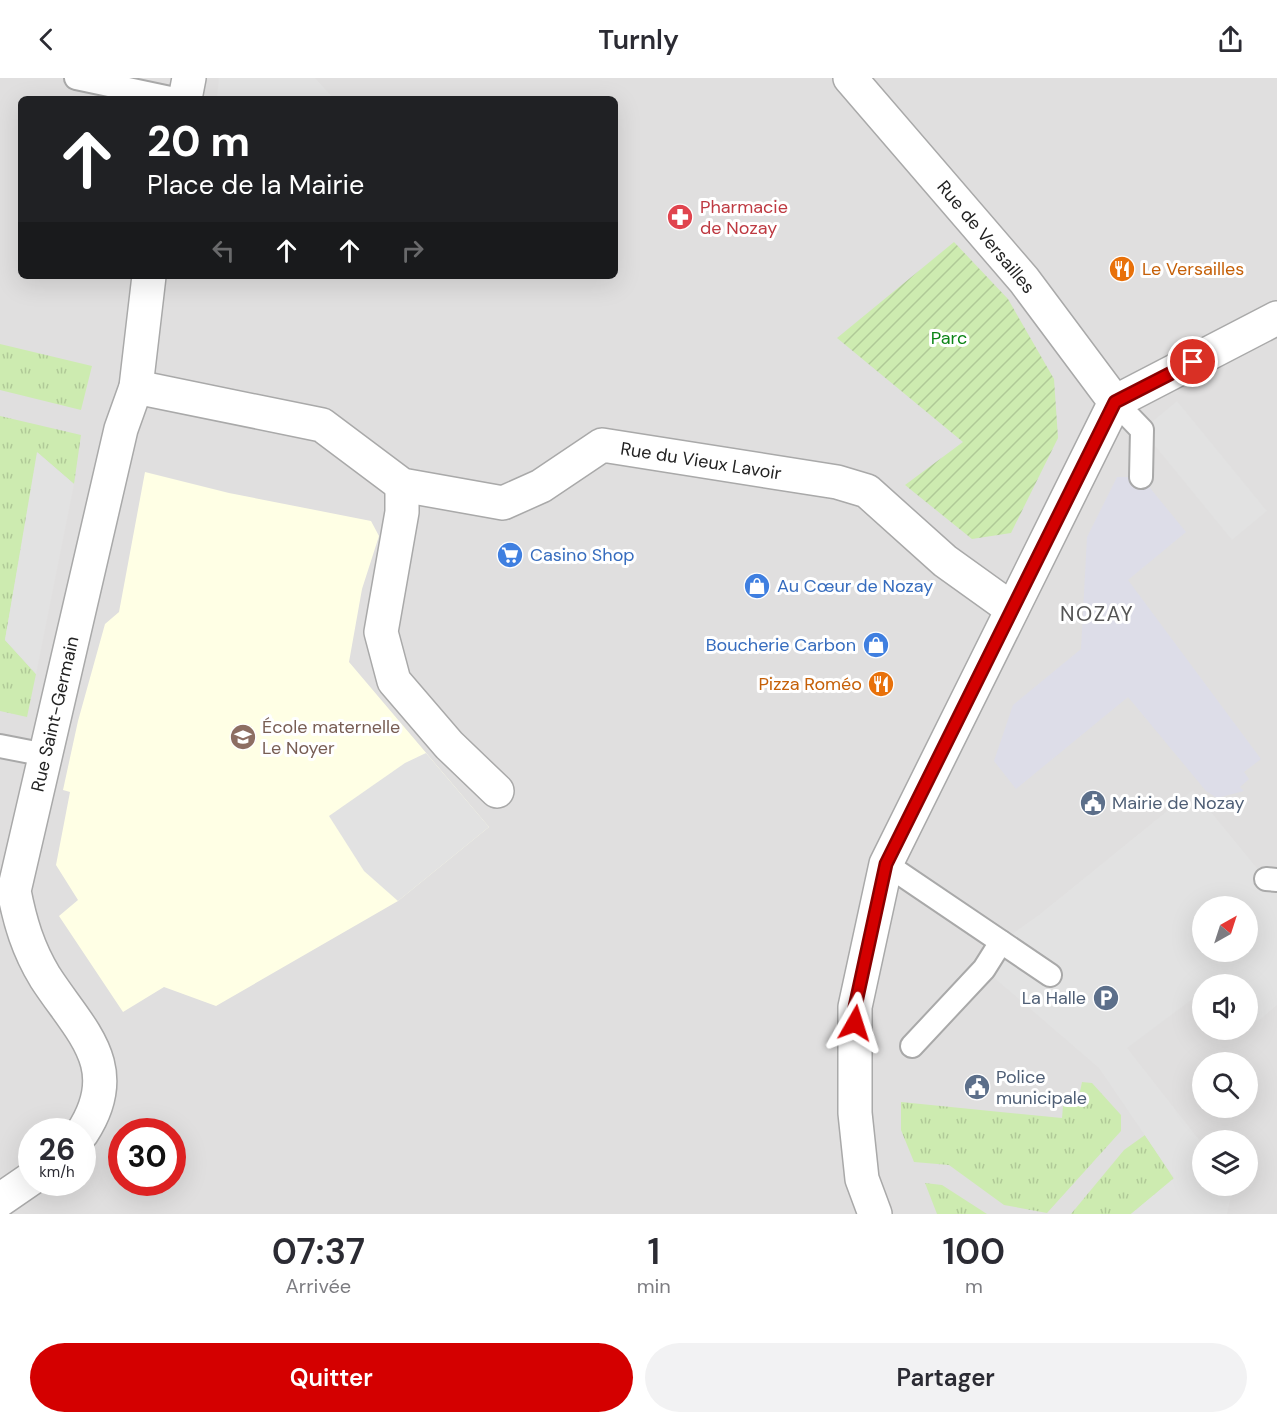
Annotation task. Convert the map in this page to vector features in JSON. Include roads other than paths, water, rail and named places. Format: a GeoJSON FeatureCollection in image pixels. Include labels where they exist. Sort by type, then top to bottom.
{"type":"FeatureCollection","features":[{"type":"Feature","properties":{"kind":"street"},"geometry":{"type":"LineString","coordinates":[[185,96],[189,78]]}},
{"type":"Feature","properties":{"kind":"street","name":"Rue de Versailles"},"geometry":{"type":"LineString","coordinates":[[850,78],[1024,280],[1115,402]]}},
{"type":"Feature","properties":{"kind":"street","name":"Rue Saint-Germain"},"geometry":{"type":"LineString","coordinates":[[91,1118],[101,1081],[91,1041],[44,976],[21,930],[14,891],[121,429],[133,395],[149,279]]}},
{"type":"Feature","properties":{"kind":"street"},"geometry":{"type":"LineString","coordinates":[[875,1214],[862,1179],[855,1113],[855,1007],[886,864],[1115,402],[1277,318]]}},
{"type":"Feature","properties":{"kind":"street","name":"Rue du Vieux Lavoir"},"geometry":{"type":"LineString","coordinates":[[133,395],[322,425],[402,485],[503,503],[541,486],[602,445],[837,482],[867,492],[945,561],[1012,609]]}},
{"type":"Feature","properties":{"kind":"street"},"geometry":{"type":"LineString","coordinates":[[402,485],[402,512],[381,632],[394,681],[449,745],[497,791]]}},
{"type":"Feature","properties":{"kind":"street"},"geometry":{"type":"LineString","coordinates":[[0,1200],[18,1188]]}},
{"type":"Feature","properties":{"kind":"lane"},"geometry":{"type":"LineString","coordinates":[[76,78],[161,96]]}},
{"type":"Feature","properties":{"kind":"lane"},"geometry":{"type":"LineString","coordinates":[[1115,402],[1142,430],[1141,477]]}},
{"type":"Feature","properties":{"kind":"lane"},"geometry":{"type":"LineString","coordinates":[[0,746],[46,755]]}},
{"type":"Feature","properties":{"kind":"lane"},"geometry":{"type":"LineString","coordinates":[[886,864],[1050,975]]}},
{"type":"Feature","properties":{"kind":"lane"},"geometry":{"type":"LineString","coordinates":[[912,1046],[984,969],[1001,942]]}},
{"type":"Feature","properties":{"kind":"place","name":"Pharmacie de Nozay"},"geometry":{"type":"Point","coordinates":[680,217]}},
{"type":"Feature","properties":{"kind":"place","name":"Le Versailles"},"geometry":{"type":"Point","coordinates":[1122,269]}},
{"type":"Feature","properties":{"kind":"place","name":"Casino Shop"},"geometry":{"type":"Point","coordinates":[510,555]}},
{"type":"Feature","properties":{"kind":"place","name":"Au Cœur de Nozay"},"geometry":{"type":"Point","coordinates":[757,586]}},
{"type":"Feature","properties":{"kind":"place","name":"Boucherie Carbon"},"geometry":{"type":"Point","coordinates":[876,645]}},
{"type":"Feature","properties":{"kind":"place","name":"Pizza Roméo"},"geometry":{"type":"Point","coordinates":[881,684]}},
{"type":"Feature","properties":{"kind":"place","name":"École maternelle Le Noyer"},"geometry":{"type":"Point","coordinates":[243,737]}},
{"type":"Feature","properties":{"kind":"place","name":"Mairie de Nozay"},"geometry":{"type":"Point","coordinates":[1093,803]}},
{"type":"Feature","properties":{"kind":"place","name":"La Halle"},"geometry":{"type":"Point","coordinates":[1106,998]}},
{"type":"Feature","properties":{"kind":"place","name":"Police municipale"},"geometry":{"type":"Point","coordinates":[977,1087]}},
{"type":"Feature","properties":{"kind":"district","name":"NOZAY"},"geometry":{"type":"Point","coordinates":[1097,614]}},
{"type":"Feature","properties":{"kind":"park label","name":"Parc"},"geometry":{"type":"Point","coordinates":[949,338]}}]}
